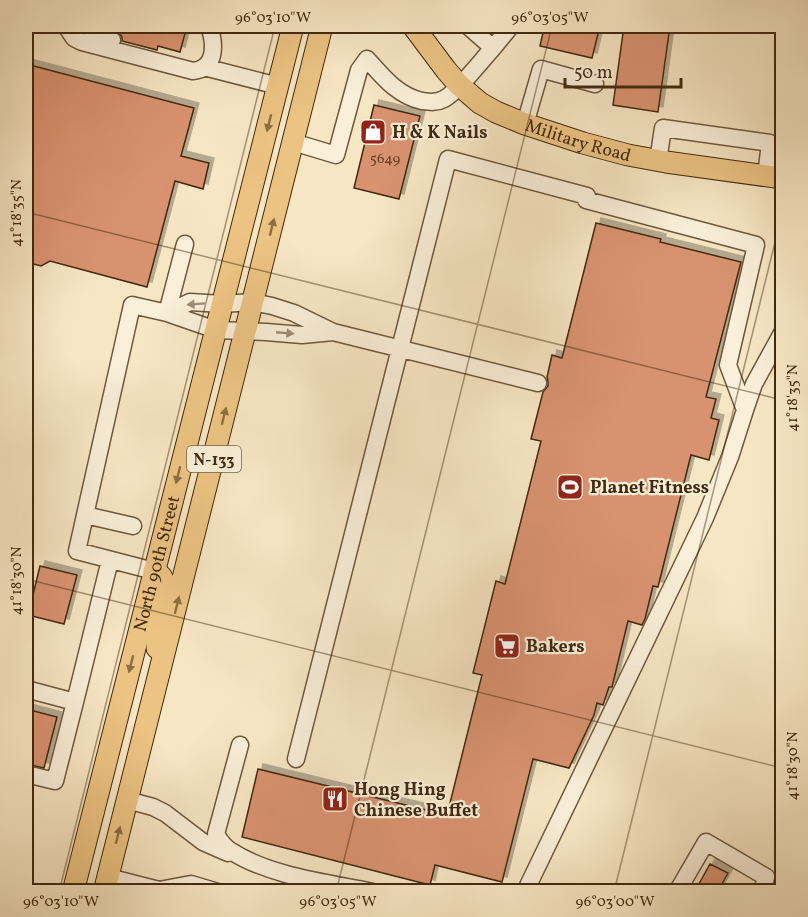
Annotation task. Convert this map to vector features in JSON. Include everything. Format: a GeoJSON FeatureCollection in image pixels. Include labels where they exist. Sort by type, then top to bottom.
{"type":"FeatureCollection","features":[{"type":"Feature","properties":{"kind":"main road","name":"North 90th Street"},"geometry":{"type":"LineString","coordinates":[[73,891],[293,26]]}},
{"type":"Feature","properties":{"kind":"main road","name":"North 90th Street"},"geometry":{"type":"LineString","coordinates":[[106,884],[322,26]]}},
{"type":"Feature","properties":{"kind":"main road","name":"Military Road"},"geometry":{"type":"LineString","coordinates":[[413,26],[459,85],[480,103],[496,112],[583,143],[628,155],[774,177]]}},
{"type":"Feature","properties":{"kind":"main road"},"geometry":{"type":"LineString","coordinates":[[153,571],[161,576],[164,582],[158,620],[157,684]]}},
{"type":"Feature","properties":{"kind":"lane"},"geometry":{"type":"LineString","coordinates":[[66,26],[74,38],[82,42],[278,86]]}},
{"type":"Feature","properties":{"kind":"lane"},"geometry":{"type":"LineString","coordinates":[[198,69],[208,64],[213,47],[208,26]]}},
{"type":"Feature","properties":{"kind":"lane"},"geometry":{"type":"LineString","coordinates":[[468,26],[493,48]]}},
{"type":"Feature","properties":{"kind":"lane"},"geometry":{"type":"LineString","coordinates":[[293,142],[336,155],[359,70],[367,59],[391,85],[405,95],[435,103],[446,98],[459,85],[511,26]]}},
{"type":"Feature","properties":{"kind":"lane"},"geometry":{"type":"LineString","coordinates":[[89,28],[167,54],[198,69]]}},
{"type":"Feature","properties":{"kind":"lane"},"geometry":{"type":"LineString","coordinates":[[525,124],[541,69],[595,84]]}},
{"type":"Feature","properties":{"kind":"lane"},"geometry":{"type":"LineString","coordinates":[[658,161],[663,128],[770,143],[774,177]]}},
{"type":"Feature","properties":{"kind":"lane"},"geometry":{"type":"LineString","coordinates":[[296,759],[448,159],[756,245],[728,365],[745,410]]}},
{"type":"Feature","properties":{"kind":"lane"},"geometry":{"type":"LineString","coordinates":[[167,313],[185,244]]}},
{"type":"Feature","properties":{"kind":"lane"},"geometry":{"type":"LineString","coordinates":[[167,313],[190,302],[253,303],[272,306],[294,313],[333,332],[538,383]]}},
{"type":"Feature","properties":{"kind":"lane"},"geometry":{"type":"LineString","coordinates":[[153,571],[77,551],[132,305],[167,313],[216,330],[302,335],[333,332]]}},
{"type":"Feature","properties":{"kind":"lane"},"geometry":{"type":"LineString","coordinates":[[525,891],[705,518],[730,456],[754,384],[783,333]]}},
{"type":"Feature","properties":{"kind":"lane"},"geometry":{"type":"LineString","coordinates":[[85,514],[133,526]]}},
{"type":"Feature","properties":{"kind":"lane"},"geometry":{"type":"LineString","coordinates":[[26,774],[55,781],[110,560]]}},
{"type":"Feature","properties":{"kind":"lane"},"geometry":{"type":"LineString","coordinates":[[26,689],[75,702]]}},
{"type":"Feature","properties":{"kind":"lane"},"geometry":{"type":"LineString","coordinates":[[240,745],[216,834],[220,842],[229,850],[246,860]]}},
{"type":"Feature","properties":{"kind":"lane"},"geometry":{"type":"LineString","coordinates":[[127,800],[165,813],[203,842],[220,851],[271,870],[373,891]]}},
{"type":"Feature","properties":{"kind":"lane"},"geometry":{"type":"LineString","coordinates":[[677,891],[706,842],[766,877],[762,891]]}},
{"type":"Feature","properties":{"kind":"lane"},"geometry":{"type":"LineString","coordinates":[[106,884],[159,891],[196,888],[218,891]]}},
{"type":"Feature","properties":{"kind":"building"},"geometry":{"type":"Polygon","coordinates":[[[120,26],[187,26],[180,52],[158,46],[157,50],[122,41],[118,32],[120,26]]]}},
{"type":"Feature","properties":{"kind":"building"},"geometry":{"type":"Polygon","coordinates":[[[549,26],[600,26],[592,58],[540,46],[544,28],[549,29],[549,26]]]}},
{"type":"Feature","properties":{"kind":"building"},"geometry":{"type":"Polygon","coordinates":[[[624,26],[670,26],[658,112],[613,105],[624,26]]]}},
{"type":"Feature","properties":{"kind":"building"},"geometry":{"type":"Polygon","coordinates":[[[26,64],[194,108],[181,156],[209,163],[203,189],[175,181],[147,287],[50,261],[41,266],[26,262],[26,64]]]}},
{"type":"Feature","properties":{"kind":"building"},"geometry":{"type":"Polygon","coordinates":[[[374,105],[420,116],[399,199],[354,188],[374,105]]]}},
{"type":"Feature","properties":{"kind":"building"},"geometry":{"type":"Polygon","coordinates":[[[596,223],[741,262],[706,397],[716,399],[711,418],[719,420],[709,460],[691,455],[658,587],[653,586],[642,625],[628,621],[612,687],[609,687],[603,705],[597,703],[594,715],[569,768],[533,759],[502,882],[435,865],[430,885],[242,837],[258,769],[447,815],[482,675],[473,673],[496,581],[505,584],[541,441],[531,439],[543,392],[548,386],[547,377],[552,355],[562,358],[596,223]]]}},
{"type":"Feature","properties":{"kind":"building"},"geometry":{"type":"Polygon","coordinates":[[[40,566],[77,575],[64,624],[28,615],[40,566]]]}},
{"type":"Feature","properties":{"kind":"building"},"geometry":{"type":"Polygon","coordinates":[[[26,709],[57,717],[44,768],[26,764],[26,709]]]}},
{"type":"Feature","properties":{"kind":"building"},"geometry":{"type":"Polygon","coordinates":[[[710,864],[728,873],[718,891],[695,891],[710,864]]]}},
{"type":"Feature","properties":{"kind":"place","name":"H & K Nails"},"geometry":{"type":"Point","coordinates":[373,132]}},
{"type":"Feature","properties":{"kind":"place","name":"Planet Fitness"},"geometry":{"type":"Point","coordinates":[570,487]}},
{"type":"Feature","properties":{"kind":"place","name":"Bakers"},"geometry":{"type":"Point","coordinates":[507,646]}},
{"type":"Feature","properties":{"kind":"place","name":"Hong Hing Chinese Buffet"},"geometry":{"type":"Point","coordinates":[335,799]}}]}
